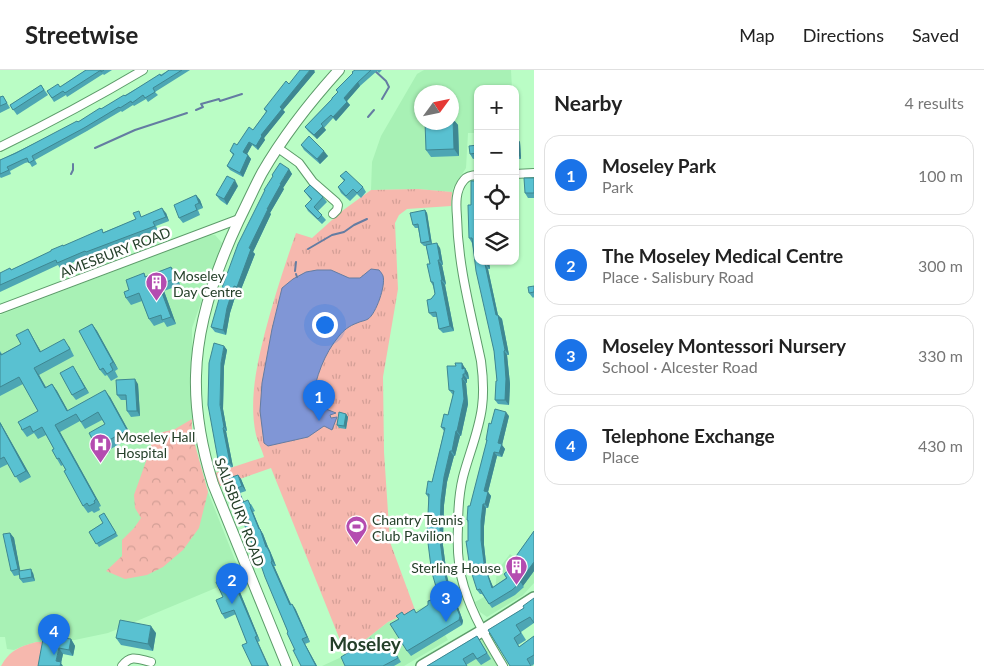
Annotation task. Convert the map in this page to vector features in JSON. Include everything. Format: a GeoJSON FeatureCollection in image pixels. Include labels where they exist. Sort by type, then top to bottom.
{"type":"FeatureCollection","features":[{"type":"Feature","properties":{"kind":"highway"},"geometry":{"type":"LineString","coordinates":[[422,666],[534,598]]}},
{"type":"Feature","properties":{"kind":"main road","name":"SALISBURY ROAD"},"geometry":{"type":"LineString","coordinates":[[287,666],[206,463],[197,414],[196,375],[205,312],[220,262],[255,186],[292,128],[319,92],[339,70]]}},
{"type":"Feature","properties":{"kind":"street"},"geometry":{"type":"LineString","coordinates":[[0,147],[57,119],[143,70]]}},
{"type":"Feature","properties":{"kind":"street"},"geometry":{"type":"LineString","coordinates":[[278,148],[299,163],[313,182],[336,202],[338,205],[337,210],[333,214]]}},
{"type":"Feature","properties":{"kind":"street"},"geometry":{"type":"LineString","coordinates":[[519,174],[534,173]]}},
{"type":"Feature","properties":{"kind":"street"},"geometry":{"type":"LineString","coordinates":[[474,175],[464,180],[459,189],[457,197],[457,242],[461,271],[482,361],[482,406],[462,480],[458,519],[459,562],[464,586],[482,631],[503,666]]}},
{"type":"Feature","properties":{"kind":"street","name":"AMESBURY ROAD"},"geometry":{"type":"LineString","coordinates":[[0,309],[240,219]]}},
{"type":"Feature","properties":{"kind":"street"},"geometry":{"type":"LineString","coordinates":[[122,666],[128,659],[133,658],[150,662]]}},
{"type":"Feature","properties":{"kind":"shaded area"},"geometry":{"type":"Polygon","coordinates":[[[424,70],[511,70],[512,85],[474,85],[474,133],[468,133],[466,168],[452,192],[418,189],[371,190],[372,162],[381,136],[417,74],[424,70]]]}},
{"type":"Feature","properties":{"kind":"shaded area","name":"Moseley Hall Hospital"},"geometry":{"type":"Polygon","coordinates":[[[208,235],[215,235],[222,243],[192,328],[192,434],[208,492],[241,575],[235,580],[108,633],[65,642],[36,642],[14,650],[7,649],[5,637],[0,637],[0,315],[208,235]]]}},
{"type":"Feature","properties":{"kind":"shaded area"},"geometry":{"type":"Polygon","coordinates":[[[510,554],[534,572],[534,583],[523,595],[487,617],[480,612],[475,602],[495,591],[497,571],[510,554]]]}},
{"type":"Feature","properties":{"kind":"shaded area"},"geometry":{"type":"Polygon","coordinates":[[[428,605],[448,640],[404,666],[322,666],[346,655],[388,622],[428,605]]]}},
{"type":"Feature","properties":{"kind":"shaded area"},"geometry":{"type":"Polygon","coordinates":[[[482,639],[500,666],[434,666],[454,654],[482,639]]]}},
{"type":"Feature","properties":{"kind":"green space"},"geometry":{"type":"Polygon","coordinates":[[[418,189],[452,192],[451,206],[407,209],[399,215],[395,223],[398,289],[383,377],[384,452],[390,542],[415,610],[388,622],[346,655],[271,468],[220,486],[215,473],[264,457],[254,423],[253,398],[256,373],[271,310],[296,233],[312,238],[342,211],[371,190],[418,189]]]}},
{"type":"Feature","properties":{"kind":"green space"},"geometry":{"type":"Polygon","coordinates":[[[192,419],[192,434],[208,492],[199,528],[183,550],[163,567],[147,575],[125,579],[106,571],[122,556],[122,540],[141,518],[135,508],[134,495],[153,437],[175,429],[192,419]]]}},
{"type":"Feature","properties":{"kind":"green space"},"geometry":{"type":"Polygon","coordinates":[[[36,642],[47,642],[44,666],[1,666],[15,650],[36,642]]]}},
{"type":"Feature","properties":{"kind":"water"},"geometry":{"type":"Polygon","coordinates":[[[371,269],[379,270],[384,280],[377,306],[368,319],[354,324],[341,334],[329,350],[318,374],[312,400],[316,405],[336,413],[330,415],[331,418],[337,417],[332,430],[324,426],[308,437],[268,446],[264,443],[260,411],[262,383],[282,288],[306,272],[331,270],[349,278],[360,278],[371,269]]]}},
{"type":"Feature","properties":{"kind":"building"},"geometry":{"type":"Polygon","coordinates":[[[86,70],[101,70],[65,93],[63,91],[52,98],[47,91],[58,84],[60,87],[86,70]]]}},
{"type":"Feature","properties":{"kind":"building"},"geometry":{"type":"Polygon","coordinates":[[[169,70],[182,70],[153,88],[155,92],[145,98],[143,95],[132,103],[131,101],[119,107],[32,156],[34,160],[29,163],[27,158],[7,167],[9,170],[0,174],[0,160],[78,122],[169,70]]]}},
{"type":"Feature","properties":{"kind":"building"},"geometry":{"type":"Polygon","coordinates":[[[300,70],[310,70],[280,107],[282,109],[261,135],[256,146],[249,142],[243,152],[248,155],[240,173],[227,166],[234,154],[230,151],[234,143],[237,145],[249,127],[253,130],[267,111],[264,109],[286,81],[289,84],[300,70]]]}},
{"type":"Feature","properties":{"kind":"building"},"geometry":{"type":"Polygon","coordinates":[[[355,70],[371,70],[344,98],[347,102],[333,117],[331,115],[321,124],[323,126],[314,135],[305,127],[332,99],[338,92],[336,90],[355,70]]]}},
{"type":"Feature","properties":{"kind":"building"},"geometry":{"type":"Polygon","coordinates":[[[41,85],[44,90],[13,110],[10,105],[41,85]]]}},
{"type":"Feature","properties":{"kind":"building"},"geometry":{"type":"Polygon","coordinates":[[[3,96],[7,103],[0,106],[0,97],[3,96]]]}},
{"type":"Feature","properties":{"kind":"building"},"geometry":{"type":"Polygon","coordinates":[[[425,130],[453,130],[454,149],[426,150],[425,130]]]}},
{"type":"Feature","properties":{"kind":"building"},"geometry":{"type":"Polygon","coordinates":[[[309,136],[324,151],[317,159],[301,145],[309,136]]]}},
{"type":"Feature","properties":{"kind":"building"},"geometry":{"type":"Polygon","coordinates":[[[474,145],[474,153],[470,154],[469,146],[474,145]]]}},
{"type":"Feature","properties":{"kind":"building"},"geometry":{"type":"Polygon","coordinates":[[[280,163],[289,169],[267,209],[249,248],[251,249],[237,287],[234,286],[227,308],[223,330],[211,327],[223,285],[238,244],[264,190],[280,163]]]}},
{"type":"Feature","properties":{"kind":"building"},"geometry":{"type":"Polygon","coordinates":[[[346,171],[363,187],[357,193],[353,189],[346,196],[338,187],[345,180],[340,176],[346,171]]]}},
{"type":"Feature","properties":{"kind":"building"},"geometry":{"type":"Polygon","coordinates":[[[227,176],[235,180],[224,199],[216,195],[227,176]]]}},
{"type":"Feature","properties":{"kind":"building"},"geometry":{"type":"Polygon","coordinates":[[[524,178],[534,178],[534,193],[525,193],[524,178]]]}},
{"type":"Feature","properties":{"kind":"building"},"geometry":{"type":"Polygon","coordinates":[[[471,181],[474,181],[474,254],[472,238],[469,238],[468,205],[471,205],[471,181]]]}},
{"type":"Feature","properties":{"kind":"building"},"geometry":{"type":"Polygon","coordinates":[[[310,185],[323,197],[314,207],[322,215],[318,219],[305,206],[312,199],[304,191],[310,185]]]}},
{"type":"Feature","properties":{"kind":"building"},"geometry":{"type":"Polygon","coordinates":[[[196,195],[199,203],[195,205],[197,210],[179,218],[174,205],[196,195]]]}},
{"type":"Feature","properties":{"kind":"building"},"geometry":{"type":"Polygon","coordinates":[[[162,208],[166,217],[153,222],[155,226],[57,263],[56,260],[0,285],[0,273],[10,268],[11,270],[51,250],[102,229],[103,233],[136,219],[133,213],[139,211],[141,217],[162,208]]]}},
{"type":"Feature","properties":{"kind":"building"},"geometry":{"type":"Polygon","coordinates":[[[425,210],[430,241],[421,243],[418,224],[413,225],[410,213],[425,210]]]}},
{"type":"Feature","properties":{"kind":"building"},"geometry":{"type":"Polygon","coordinates":[[[437,243],[441,280],[450,326],[439,329],[436,312],[429,313],[427,300],[431,299],[435,294],[427,264],[430,264],[426,245],[437,243]]]}},
{"type":"Feature","properties":{"kind":"building"},"geometry":{"type":"Polygon","coordinates":[[[475,265],[485,265],[496,315],[498,315],[505,350],[505,400],[495,400],[497,381],[494,351],[475,265]]]}},
{"type":"Feature","properties":{"kind":"building","name":"Moseley Day Centre"},"geometry":{"type":"Polygon","coordinates":[[[171,267],[176,278],[159,285],[171,317],[162,320],[161,315],[149,319],[139,293],[126,298],[124,292],[129,290],[126,280],[144,273],[145,277],[171,267]]]}},
{"type":"Feature","properties":{"kind":"building"},"geometry":{"type":"Polygon","coordinates":[[[534,286],[534,292],[529,293],[528,287],[534,286]]]}},
{"type":"Feature","properties":{"kind":"building"},"geometry":{"type":"Polygon","coordinates":[[[92,324],[113,362],[110,364],[113,370],[107,374],[103,368],[100,370],[79,331],[92,324]]]}},
{"type":"Feature","properties":{"kind":"building"},"geometry":{"type":"Polygon","coordinates":[[[28,329],[40,352],[64,339],[70,349],[34,368],[45,388],[52,384],[67,411],[105,390],[127,430],[104,443],[105,446],[98,450],[89,433],[105,424],[98,412],[81,422],[76,414],[55,425],[96,499],[95,503],[89,506],[87,503],[83,506],[64,471],[66,470],[52,450],[54,449],[42,427],[33,432],[30,426],[22,430],[18,422],[38,411],[19,377],[0,387],[0,353],[1,355],[21,344],[16,335],[28,329]]]}},
{"type":"Feature","properties":{"kind":"building"},"geometry":{"type":"Polygon","coordinates":[[[214,343],[224,346],[221,363],[220,405],[230,463],[219,465],[208,405],[209,363],[214,343]]]}},
{"type":"Feature","properties":{"kind":"building"},"geometry":{"type":"Polygon","coordinates":[[[455,363],[462,363],[462,369],[465,368],[465,374],[463,374],[462,378],[464,399],[444,477],[439,533],[444,571],[450,595],[460,616],[459,620],[407,651],[390,624],[399,619],[396,616],[402,612],[404,615],[414,609],[416,613],[428,605],[428,601],[439,597],[430,559],[427,535],[429,494],[426,494],[428,481],[432,482],[445,428],[441,427],[444,414],[448,415],[454,391],[449,390],[447,366],[456,366],[455,363]]]}},
{"type":"Feature","properties":{"kind":"building"},"geometry":{"type":"Polygon","coordinates":[[[73,366],[85,388],[72,395],[60,373],[73,366]]]}},
{"type":"Feature","properties":{"kind":"building"},"geometry":{"type":"Polygon","coordinates":[[[135,379],[137,411],[127,411],[126,395],[117,395],[116,380],[135,379]]]}},
{"type":"Feature","properties":{"kind":"building"},"geometry":{"type":"Polygon","coordinates":[[[495,409],[506,412],[498,443],[502,444],[499,453],[494,452],[484,491],[488,492],[485,504],[483,504],[481,521],[481,540],[485,570],[492,588],[507,578],[504,574],[511,568],[509,566],[534,531],[534,562],[521,582],[489,604],[480,589],[477,590],[470,568],[466,541],[468,541],[468,506],[470,506],[487,440],[489,423],[491,424],[495,409]]]}},
{"type":"Feature","properties":{"kind":"building"},"geometry":{"type":"Polygon","coordinates":[[[339,412],[346,414],[344,426],[337,425],[339,412]]]}},
{"type":"Feature","properties":{"kind":"building"},"geometry":{"type":"Polygon","coordinates":[[[0,423],[26,471],[15,477],[4,457],[0,459],[0,423]]]}},
{"type":"Feature","properties":{"kind":"building"},"geometry":{"type":"Polygon","coordinates":[[[238,475],[242,486],[237,488],[240,496],[243,502],[248,500],[270,553],[271,562],[307,637],[302,639],[316,666],[301,666],[293,650],[295,650],[255,548],[241,516],[238,518],[232,506],[235,505],[227,484],[231,483],[229,478],[238,475]]]}},
{"type":"Feature","properties":{"kind":"building"},"geometry":{"type":"Polygon","coordinates":[[[104,513],[116,533],[96,544],[89,532],[103,523],[99,516],[104,513]]]}},
{"type":"Feature","properties":{"kind":"building"},"geometry":{"type":"Polygon","coordinates":[[[10,533],[18,569],[11,571],[3,534],[10,533]]]}},
{"type":"Feature","properties":{"kind":"building"},"geometry":{"type":"Polygon","coordinates":[[[31,569],[32,577],[20,579],[19,571],[31,569]]]}},
{"type":"Feature","properties":{"kind":"building"},"geometry":{"type":"Polygon","coordinates":[[[231,575],[268,666],[252,666],[242,645],[247,643],[234,610],[222,614],[216,600],[223,597],[216,582],[231,575]]]}},
{"type":"Feature","properties":{"kind":"building"},"geometry":{"type":"Polygon","coordinates":[[[534,598],[534,623],[530,617],[516,625],[521,633],[514,638],[519,647],[534,636],[534,655],[527,659],[531,666],[510,666],[488,630],[524,608],[523,606],[534,598]]]}},
{"type":"Feature","properties":{"kind":"building"},"geometry":{"type":"Polygon","coordinates":[[[120,620],[151,626],[148,644],[116,638],[120,620]]]}},
{"type":"Feature","properties":{"kind":"building"},"geometry":{"type":"Polygon","coordinates":[[[477,636],[487,653],[477,659],[473,653],[463,659],[467,666],[427,666],[477,636]]]}},
{"type":"Feature","properties":{"kind":"building"},"geometry":{"type":"Polygon","coordinates":[[[57,637],[71,639],[69,650],[59,648],[56,661],[61,662],[60,666],[38,666],[43,639],[57,640],[57,637]]]}},
{"type":"Feature","properties":{"kind":"building"},"geometry":{"type":"Polygon","coordinates":[[[371,638],[378,648],[389,642],[398,658],[383,666],[345,666],[341,657],[371,638]]]}},
{"type":"Feature","properties":{"kind":"waterway"},"geometry":{"type":"LineString","coordinates":[[374,70],[386,81],[389,87],[382,99]]}},
{"type":"Feature","properties":{"kind":"waterway"},"geometry":{"type":"LineString","coordinates":[[196,110],[203,107],[201,104],[219,99],[220,101],[242,94]]}},
{"type":"Feature","properties":{"kind":"waterway"},"geometry":{"type":"LineString","coordinates":[[368,117],[374,110]]}},
{"type":"Feature","properties":{"kind":"waterway"},"geometry":{"type":"LineString","coordinates":[[95,148],[135,130],[187,113]]}},
{"type":"Feature","properties":{"kind":"waterway"},"geometry":{"type":"LineString","coordinates":[[71,174],[73,164]]}},
{"type":"Feature","properties":{"kind":"waterway"},"geometry":{"type":"LineString","coordinates":[[308,249],[332,235],[344,232],[367,219]]}},
{"type":"Feature","properties":{"kind":"waterway"},"geometry":{"type":"LineString","coordinates":[[295,271],[296,262]]}},
{"type":"Feature","properties":{"kind":"place","name":"Moseley Day Centre"},"geometry":{"type":"Point","coordinates":[157,302]}},
{"type":"Feature","properties":{"kind":"place","name":"Moseley Park"},"geometry":{"type":"Point","coordinates":[319,421]}},
{"type":"Feature","properties":{"kind":"place","name":"Moseley Hall Hospital"},"geometry":{"type":"Point","coordinates":[100,463]}},
{"type":"Feature","properties":{"kind":"place","name":"Chantry Tennis Club Pavilion"},"geometry":{"type":"Point","coordinates":[356,546]}},
{"type":"Feature","properties":{"kind":"place","name":"Sterling House"},"geometry":{"type":"Point","coordinates":[517,586]}},
{"type":"Feature","properties":{"kind":"place","name":"The Moseley Medical Centre"},"geometry":{"type":"Point","coordinates":[232,604]}},
{"type":"Feature","properties":{"kind":"place","name":"Moseley Montessori Nursery"},"geometry":{"type":"Point","coordinates":[446,622]}},
{"type":"Feature","properties":{"kind":"place","name":"Telephone Exchange"},"geometry":{"type":"Point","coordinates":[54,655]}},
{"type":"Feature","properties":{"kind":"district","name":"Moseley"},"geometry":{"type":"Point","coordinates":[365,643]}}]}
